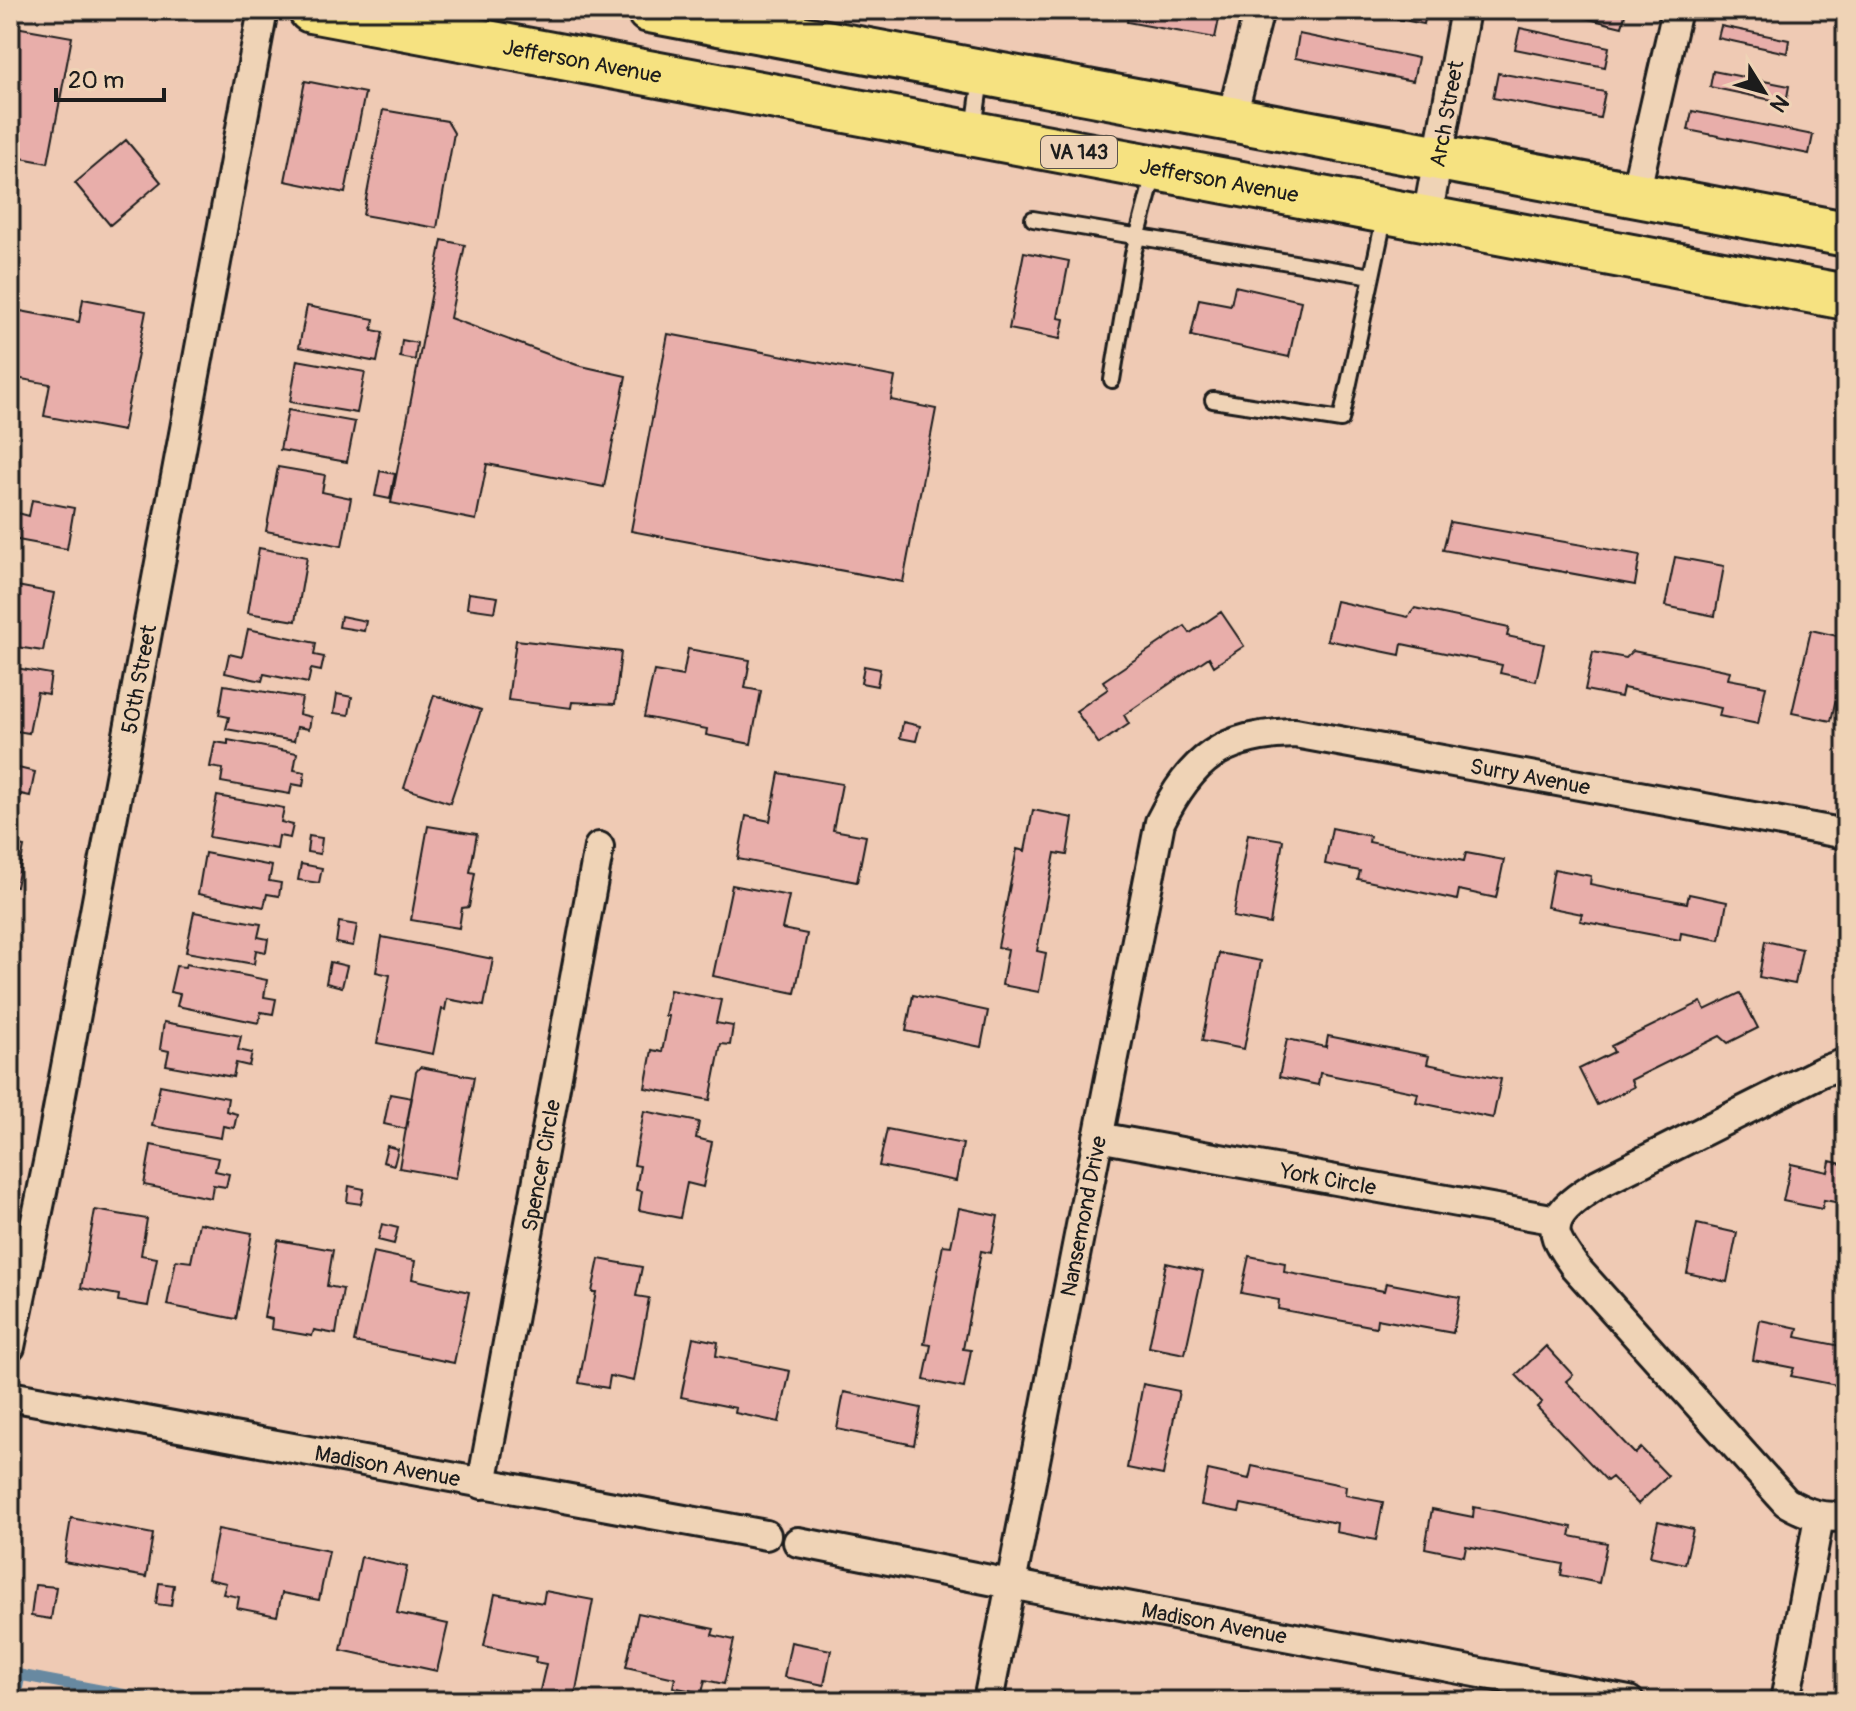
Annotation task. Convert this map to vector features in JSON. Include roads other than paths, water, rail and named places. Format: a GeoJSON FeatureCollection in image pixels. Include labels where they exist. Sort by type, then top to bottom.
{"type":"FeatureCollection","features":[{"type":"Feature","properties":{"kind":"main road","name":"Jefferson Avenue"},"geometry":{"type":"LineString","coordinates":[[311,10],[1846,297]]}},
{"type":"Feature","properties":{"kind":"main road"},"geometry":{"type":"LineString","coordinates":[[649,10],[1846,234]]}},
{"type":"Feature","properties":{"kind":"street","name":"50th Street"},"geometry":{"type":"LineString","coordinates":[[10,1347],[56,1122],[263,10]]}},
{"type":"Feature","properties":{"kind":"street"},"geometry":{"type":"LineString","coordinates":[[1231,120],[1259,10]]}},
{"type":"Feature","properties":{"kind":"street","name":"Arch Street"},"geometry":{"type":"LineString","coordinates":[[1406,214],[1438,157],[1465,10]]}},
{"type":"Feature","properties":{"kind":"street"},"geometry":{"type":"LineString","coordinates":[[1635,194],[1677,10]]}},
{"type":"Feature","properties":{"kind":"street","name":"Surry Avenue"},"geometry":{"type":"LineString","coordinates":[[1217,752],[1241,740],[1267,734],[1295,733],[1846,834]]}},
{"type":"Feature","properties":{"kind":"street","name":"Nansemond Drive"},"geometry":{"type":"LineString","coordinates":[[988,1701],[1160,822],[1177,788],[1195,768],[1217,752]]}},
{"type":"Feature","properties":{"kind":"street","name":"Spencer Circle"},"geometry":{"type":"LineString","coordinates":[[482,1484],[599,847]]}},
{"type":"Feature","properties":{"kind":"street"},"geometry":{"type":"LineString","coordinates":[[1785,1701],[1833,1516],[1805,1513],[1786,1502],[1575,1267],[1556,1236],[1557,1220],[1573,1200],[1598,1184],[1821,1072],[1846,1063]]}},
{"type":"Feature","properties":{"kind":"street","name":"York Circle"},"geometry":{"type":"LineString","coordinates":[[1098,1137],[1557,1220]]}},
{"type":"Feature","properties":{"kind":"street","name":"Madison Avenue"},"geometry":{"type":"LineString","coordinates":[[10,1396],[766,1535]]}},
{"type":"Feature","properties":{"kind":"street","name":"Madison Avenue"},"geometry":{"type":"LineString","coordinates":[[798,1542],[1629,1701]]}},
{"type":"Feature","properties":{"kind":"lane"},"geometry":{"type":"LineString","coordinates":[[973,134],[982,74]]}},
{"type":"Feature","properties":{"kind":"lane"},"geometry":{"type":"LineString","coordinates":[[1112,380],[1137,237],[1156,166]]}},
{"type":"Feature","properties":{"kind":"lane"},"geometry":{"type":"LineString","coordinates":[[1213,400],[1341,420],[1372,276],[1406,214]]}},
{"type":"Feature","properties":{"kind":"lane"},"geometry":{"type":"LineString","coordinates":[[1033,219],[1372,276]]}},
{"type":"Feature","properties":{"kind":"waterway"},"geometry":{"type":"LineString","coordinates":[[15,1701],[20,1675],[158,1701]]}}]}
